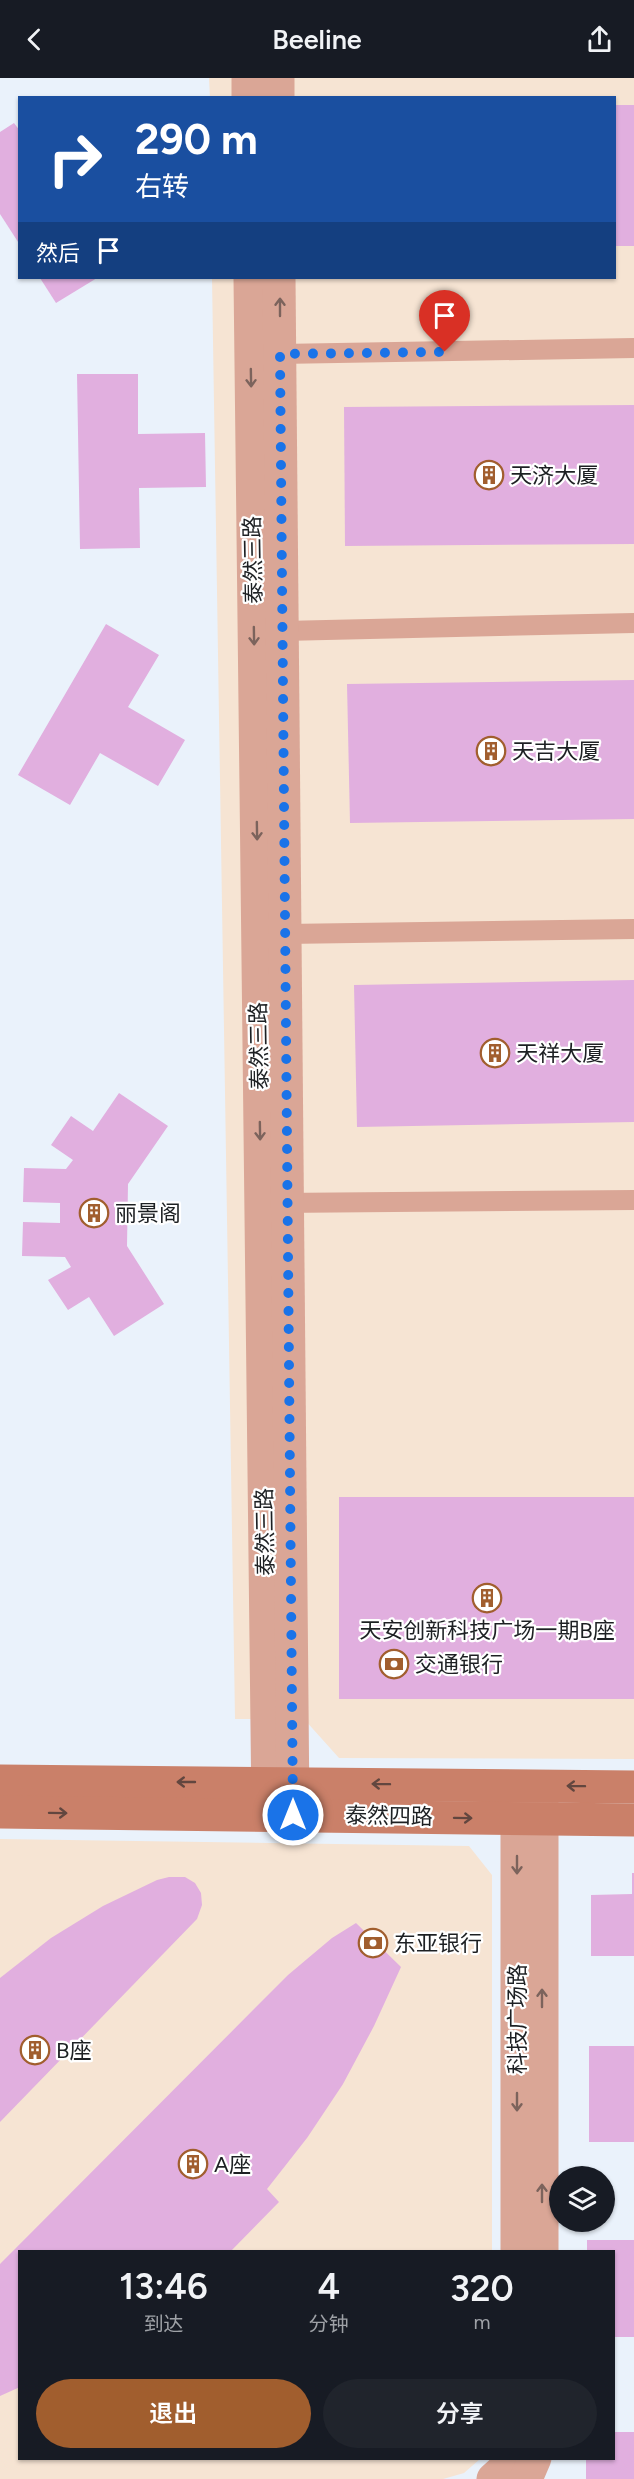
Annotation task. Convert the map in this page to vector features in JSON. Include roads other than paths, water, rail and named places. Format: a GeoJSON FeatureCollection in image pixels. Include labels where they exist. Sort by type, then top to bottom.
{"type":"FeatureCollection","features":[{"type":"Feature","properties":{"kind":"street"},"geometry":{"type":"LineString","coordinates":[[248,78],[248,96]]}},
{"type":"Feature","properties":{"kind":"street"},"geometry":{"type":"LineString","coordinates":[[278,78],[278,96]]}},
{"type":"Feature","properties":{"kind":"street","name":"泰然三路"},"geometry":{"type":"LineString","coordinates":[[250,279],[274,1204],[281,1815]]}},
{"type":"Feature","properties":{"kind":"street","name":"泰然三路"},"geometry":{"type":"LineString","coordinates":[[274,1204],[285,934],[279,279]]}},
{"type":"Feature","properties":{"kind":"street","name":"泰然四路"},"geometry":{"type":"LineString","coordinates":[[0,1781],[634,1787]]}},
{"type":"Feature","properties":{"kind":"street","name":"科技广场路"},"geometry":{"type":"LineString","coordinates":[[530,1786],[542,2250]]}},
{"type":"Feature","properties":{"kind":"street","name":"泰然四路"},"geometry":{"type":"LineString","coordinates":[[0,1812],[634,1820]]}},
{"type":"Feature","properties":{"kind":"street","name":"科技广场路"},"geometry":{"type":"LineString","coordinates":[[517,2250],[530,1819]]}},
{"type":"Feature","properties":{"kind":"street"},"geometry":{"type":"LineString","coordinates":[[493,2479],[503,2470],[509,2460]]}},
{"type":"Feature","properties":{"kind":"street"},"geometry":{"type":"LineString","coordinates":[[526,2479],[534,2460]]}},
{"type":"Feature","properties":{"kind":"lane"},"geometry":{"type":"LineString","coordinates":[[280,354],[634,348]]}},
{"type":"Feature","properties":{"kind":"lane"},"geometry":{"type":"LineString","coordinates":[[282,631],[634,623]]}},
{"type":"Feature","properties":{"kind":"lane"},"geometry":{"type":"LineString","coordinates":[[285,934],[634,929]]}},
{"type":"Feature","properties":{"kind":"lane"},"geometry":{"type":"LineString","coordinates":[[274,1204],[634,1200]]}},
{"type":"Feature","properties":{"kind":"place","name":"天济大厦"},"geometry":{"type":"Point","coordinates":[489,475]}},
{"type":"Feature","properties":{"kind":"place","name":"天吉大厦"},"geometry":{"type":"Point","coordinates":[491,751]}},
{"type":"Feature","properties":{"kind":"place","name":"天祥大厦"},"geometry":{"type":"Point","coordinates":[495,1053]}},
{"type":"Feature","properties":{"kind":"place","name":"丽景阁"},"geometry":{"type":"Point","coordinates":[94,1213]}},
{"type":"Feature","properties":{"kind":"place","name":"天安创新科技广场一期B座"},"geometry":{"type":"Point","coordinates":[487,1598]}},
{"type":"Feature","properties":{"kind":"place","name":"交通银行"},"geometry":{"type":"Point","coordinates":[394,1664]}},
{"type":"Feature","properties":{"kind":"place","name":"东亚银行"},"geometry":{"type":"Point","coordinates":[373,1943]}},
{"type":"Feature","properties":{"kind":"place","name":"B座"},"geometry":{"type":"Point","coordinates":[35,2050]}},
{"type":"Feature","properties":{"kind":"place","name":"A座"},"geometry":{"type":"Point","coordinates":[193,2164]}}]}
